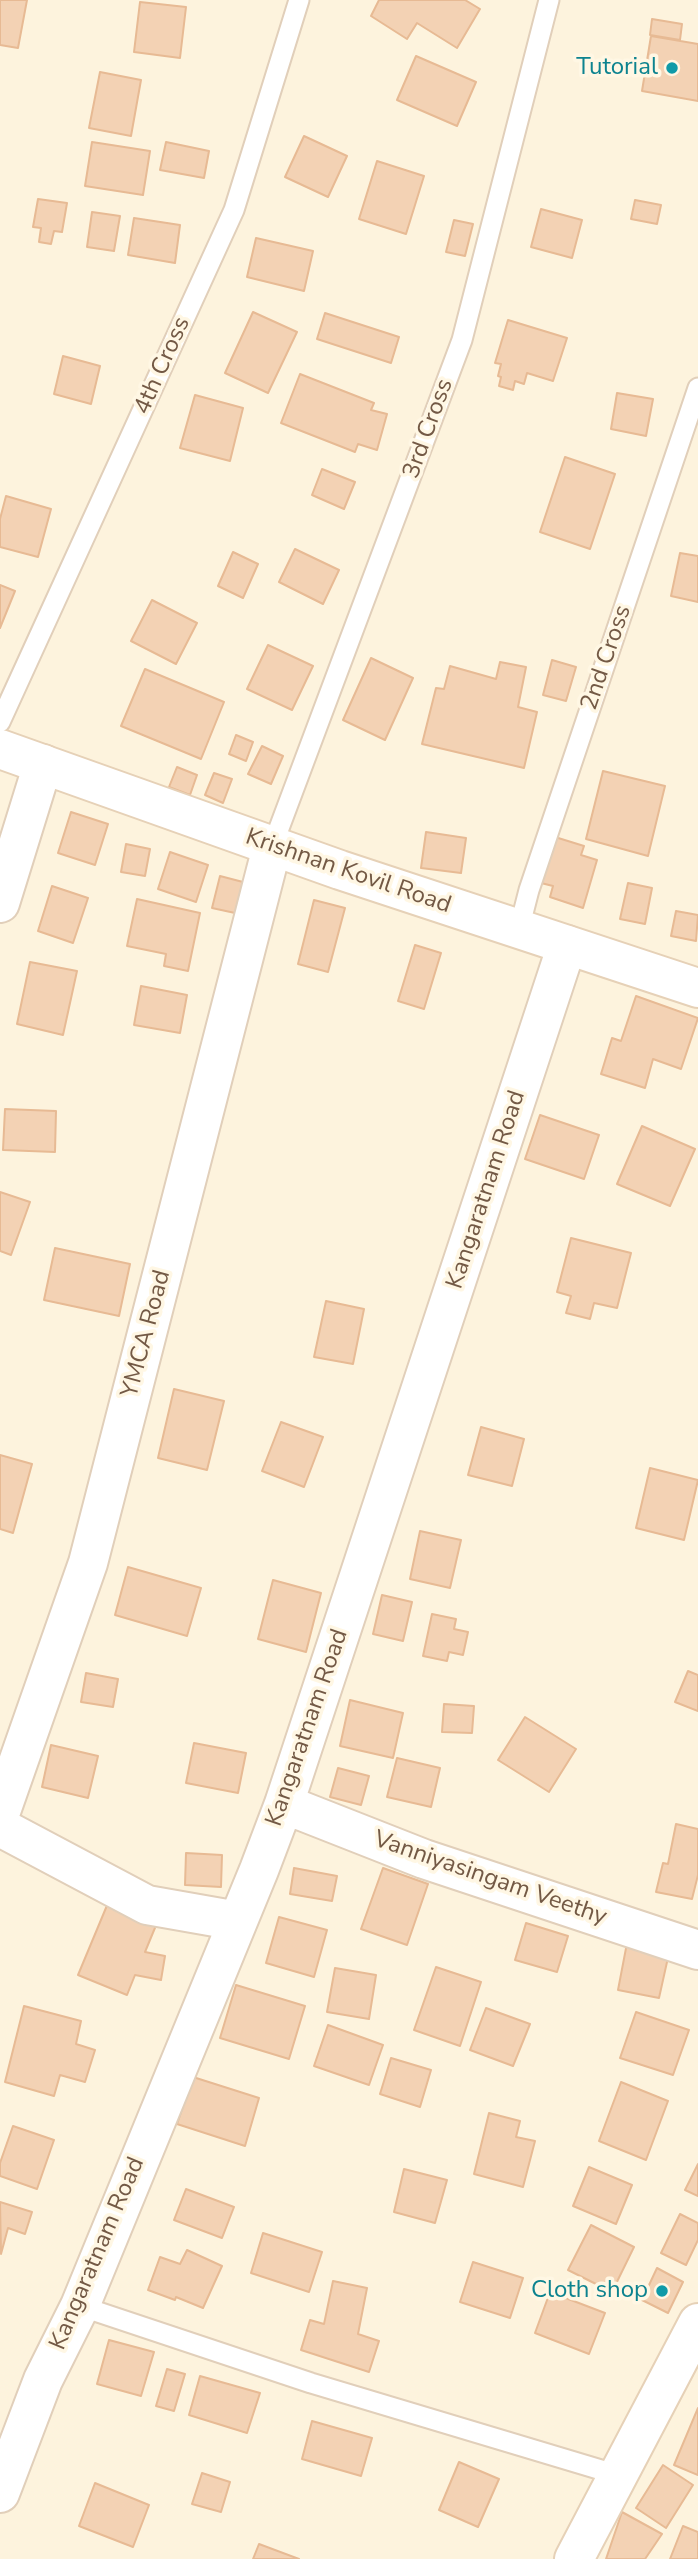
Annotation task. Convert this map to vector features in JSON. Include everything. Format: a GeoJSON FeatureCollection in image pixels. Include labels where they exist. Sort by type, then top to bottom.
{"type":"FeatureCollection","features":[{"type":"Feature","properties":{"kind":"street","name":"Krishnan Kovil Road"},"geometry":{"type":"LineString","coordinates":[[0,748],[272,847],[698,988]]}},
{"type":"Feature","properties":{"kind":"street"},"geometry":{"type":"LineString","coordinates":[[0,903],[43,764]]}},
{"type":"Feature","properties":{"kind":"street","name":"YMCA Road"},"geometry":{"type":"LineString","coordinates":[[0,1814],[88,1563],[272,847]]}},
{"type":"Feature","properties":{"kind":"street","name":"Kangaratnam Road"},"geometry":{"type":"LineString","coordinates":[[0,2493],[43,2380],[80,2306],[285,1804],[567,945]]}},
{"type":"Feature","properties":{"kind":"street","name":"Vanniyasingam Veethy"},"geometry":{"type":"LineString","coordinates":[[285,1804],[424,1859],[698,1950]]}},
{"type":"Feature","properties":{"kind":"street"},"geometry":{"type":"LineString","coordinates":[[0,1827],[147,1905],[238,1921]]}},
{"type":"Feature","properties":{"kind":"street"},"geometry":{"type":"LineString","coordinates":[[574,2559],[698,2322]]}},
{"type":"Feature","properties":{"kind":"lane","name":"4th Cross"},"geometry":{"type":"LineString","coordinates":[[0,722],[234,210],[299,0]]}},
{"type":"Feature","properties":{"kind":"lane","name":"3rd Cross"},"geometry":{"type":"LineString","coordinates":[[272,847],[462,340],[549,0]]}},
{"type":"Feature","properties":{"kind":"lane","name":"2nd Cross"},"geometry":{"type":"LineString","coordinates":[[519,929],[529,890],[698,388]]}},
{"type":"Feature","properties":{"kind":"lane"},"geometry":{"type":"LineString","coordinates":[[80,2306],[312,2383],[618,2475]]}},
{"type":"Feature","properties":{"kind":"building"},"geometry":{"type":"Polygon","coordinates":[[[0,0],[27,0],[18,48],[0,45],[0,0]]]}},
{"type":"Feature","properties":{"kind":"building"},"geometry":{"type":"Polygon","coordinates":[[[379,0],[465,0],[480,9],[457,48],[417,23],[407,39],[371,16],[379,0]]]}},
{"type":"Feature","properties":{"kind":"building"},"geometry":{"type":"Polygon","coordinates":[[[140,2],[186,7],[180,58],[134,52],[140,2]]]}},
{"type":"Feature","properties":{"kind":"building"},"geometry":{"type":"Polygon","coordinates":[[[652,19],[682,24],[680,40],[650,35],[652,19]]]}},
{"type":"Feature","properties":{"kind":"building","name":"Tutorial"},"geometry":{"type":"Polygon","coordinates":[[[651,36],[698,44],[698,101],[642,91],[651,36]]]}},
{"type":"Feature","properties":{"kind":"building"},"geometry":{"type":"Polygon","coordinates":[[[416,56],[476,82],[457,126],[397,100],[416,56]]]}},
{"type":"Feature","properties":{"kind":"building"},"geometry":{"type":"Polygon","coordinates":[[[100,72],[141,80],[131,136],[89,128],[100,72]]]}},
{"type":"Feature","properties":{"kind":"building"},"geometry":{"type":"Polygon","coordinates":[[[304,136],[347,156],[328,197],[285,177],[304,136]]]}},
{"type":"Feature","properties":{"kind":"building"},"geometry":{"type":"Polygon","coordinates":[[[92,142],[150,151],[143,195],[85,186],[92,142]]]}},
{"type":"Feature","properties":{"kind":"building"},"geometry":{"type":"Polygon","coordinates":[[[166,142],[209,151],[204,178],[160,170],[166,142]]]}},
{"type":"Feature","properties":{"kind":"building"},"geometry":{"type":"Polygon","coordinates":[[[377,161],[424,176],[406,234],[359,219],[377,161]]]}},
{"type":"Feature","properties":{"kind":"building"},"geometry":{"type":"Polygon","coordinates":[[[38,199],[67,203],[62,232],[54,231],[51,244],[39,242],[41,228],[33,227],[38,199]]]}},
{"type":"Feature","properties":{"kind":"building"},"geometry":{"type":"Polygon","coordinates":[[[635,200],[661,205],[657,224],[631,219],[635,200]]]}},
{"type":"Feature","properties":{"kind":"building"},"geometry":{"type":"Polygon","coordinates":[[[541,209],[582,220],[572,258],[531,247],[541,209]]]}},
{"type":"Feature","properties":{"kind":"building"},"geometry":{"type":"Polygon","coordinates":[[[92,212],[120,216],[114,251],[87,247],[92,212]]]}},
{"type":"Feature","properties":{"kind":"building"},"geometry":{"type":"Polygon","coordinates":[[[134,218],[180,225],[175,263],[128,255],[134,218]]]}},
{"type":"Feature","properties":{"kind":"building"},"geometry":{"type":"Polygon","coordinates":[[[454,220],[473,224],[465,256],[446,252],[454,220]]]}},
{"type":"Feature","properties":{"kind":"building"},"geometry":{"type":"Polygon","coordinates":[[[256,238],[313,251],[304,291],[247,277],[256,238]]]}},
{"type":"Feature","properties":{"kind":"building"},"geometry":{"type":"Polygon","coordinates":[[[253,312],[297,332],[268,393],[225,373],[253,312]]]}},
{"type":"Feature","properties":{"kind":"building"},"geometry":{"type":"Polygon","coordinates":[[[325,313],[399,337],[391,363],[317,339],[325,313]]]}},
{"type":"Feature","properties":{"kind":"building"},"geometry":{"type":"Polygon","coordinates":[[[508,320],[567,338],[553,381],[527,373],[524,384],[515,381],[513,390],[499,386],[501,364],[495,363],[508,320]]]}},
{"type":"Feature","properties":{"kind":"building"},"geometry":{"type":"Polygon","coordinates":[[[63,356],[100,366],[91,404],[54,394],[63,356]]]}},
{"type":"Feature","properties":{"kind":"building"},"geometry":{"type":"Polygon","coordinates":[[[300,374],[374,403],[371,410],[387,414],[377,450],[358,444],[355,452],[281,423],[300,374]]]}},
{"type":"Feature","properties":{"kind":"building"},"geometry":{"type":"Polygon","coordinates":[[[617,393],[653,399],[646,436],[611,429],[617,393]]]}},
{"type":"Feature","properties":{"kind":"building"},"geometry":{"type":"Polygon","coordinates":[[[195,395],[243,408],[230,461],[180,448],[195,395]]]}},
{"type":"Feature","properties":{"kind":"building"},"geometry":{"type":"Polygon","coordinates":[[[565,457],[615,474],[590,549],[540,532],[565,457]]]}},
{"type":"Feature","properties":{"kind":"building"},"geometry":{"type":"Polygon","coordinates":[[[322,469],[355,482],[344,509],[312,495],[322,469]]]}},
{"type":"Feature","properties":{"kind":"building"},"geometry":{"type":"Polygon","coordinates":[[[6,496],[51,509],[38,557],[0,547],[0,519],[6,496]]]}},
{"type":"Feature","properties":{"kind":"building"},"geometry":{"type":"Polygon","coordinates":[[[295,549],[339,570],[323,604],[279,582],[295,549]]]}},
{"type":"Feature","properties":{"kind":"building"},"geometry":{"type":"Polygon","coordinates":[[[233,552],[258,564],[243,598],[218,586],[233,552]]]}},
{"type":"Feature","properties":{"kind":"building"},"geometry":{"type":"Polygon","coordinates":[[[680,553],[698,556],[698,602],[671,596],[680,553]]]}},
{"type":"Feature","properties":{"kind":"building"},"geometry":{"type":"Polygon","coordinates":[[[0,585],[15,591],[0,628],[0,585]]]}},
{"type":"Feature","properties":{"kind":"building"},"geometry":{"type":"Polygon","coordinates":[[[152,600],[197,623],[176,664],[131,641],[152,600]]]}},
{"type":"Feature","properties":{"kind":"building"},"geometry":{"type":"Polygon","coordinates":[[[268,645],[313,666],[292,710],[247,689],[268,645]]]}},
{"type":"Feature","properties":{"kind":"building"},"geometry":{"type":"Polygon","coordinates":[[[371,658],[413,678],[385,740],[343,720],[371,658]]]}},
{"type":"Feature","properties":{"kind":"building"},"geometry":{"type":"Polygon","coordinates":[[[552,660],[576,667],[566,701],[543,695],[552,660]]]}},
{"type":"Feature","properties":{"kind":"building"},"geometry":{"type":"Polygon","coordinates":[[[500,662],[526,667],[518,707],[537,712],[524,768],[422,744],[436,688],[444,689],[450,666],[496,679],[500,662]]]}},
{"type":"Feature","properties":{"kind":"building"},"geometry":{"type":"Polygon","coordinates":[[[145,669],[224,702],[201,759],[121,726],[145,669]]]}},
{"type":"Feature","properties":{"kind":"building"},"geometry":{"type":"Polygon","coordinates":[[[236,735],[253,742],[246,761],[229,754],[236,735]]]}},
{"type":"Feature","properties":{"kind":"building"},"geometry":{"type":"Polygon","coordinates":[[[262,746],[283,756],[271,784],[248,774],[262,746]]]}},
{"type":"Feature","properties":{"kind":"building"},"geometry":{"type":"Polygon","coordinates":[[[177,767],[197,775],[190,795],[169,787],[177,767]]]}},
{"type":"Feature","properties":{"kind":"building"},"geometry":{"type":"Polygon","coordinates":[[[603,771],[665,786],[648,856],[586,839],[603,771]]]}},
{"type":"Feature","properties":{"kind":"building"},"geometry":{"type":"Polygon","coordinates":[[[214,773],[232,779],[223,803],[205,795],[214,773]]]}},
{"type":"Feature","properties":{"kind":"building"},"geometry":{"type":"Polygon","coordinates":[[[71,812],[108,824],[95,865],[58,853],[71,812]]]}},
{"type":"Feature","properties":{"kind":"building"},"geometry":{"type":"Polygon","coordinates":[[[426,832],[466,838],[461,873],[421,868],[426,832]]]}},
{"type":"Feature","properties":{"kind":"building"},"geometry":{"type":"Polygon","coordinates":[[[555,837],[584,846],[581,855],[597,860],[583,908],[550,897],[553,886],[541,883],[555,837]]]}},
{"type":"Feature","properties":{"kind":"building"},"geometry":{"type":"Polygon","coordinates":[[[126,844],[150,849],[145,876],[121,872],[126,844]]]}},
{"type":"Feature","properties":{"kind":"building"},"geometry":{"type":"Polygon","coordinates":[[[170,852],[208,865],[196,902],[158,889],[170,852]]]}},
{"type":"Feature","properties":{"kind":"building"},"geometry":{"type":"Polygon","coordinates":[[[220,876],[243,882],[235,913],[212,908],[220,876]]]}},
{"type":"Feature","properties":{"kind":"building"},"geometry":{"type":"Polygon","coordinates":[[[628,883],[652,888],[645,924],[620,919],[628,883]]]}},
{"type":"Feature","properties":{"kind":"building"},"geometry":{"type":"Polygon","coordinates":[[[52,886],[88,898],[73,943],[38,931],[52,886]]]}},
{"type":"Feature","properties":{"kind":"building"},"geometry":{"type":"Polygon","coordinates":[[[137,899],[200,913],[188,971],[164,966],[166,954],[127,946],[137,899]]]}},
{"type":"Feature","properties":{"kind":"building"},"geometry":{"type":"Polygon","coordinates":[[[314,900],[345,908],[328,972],[298,964],[314,900]]]}},
{"type":"Feature","properties":{"kind":"building"},"geometry":{"type":"Polygon","coordinates":[[[676,911],[698,915],[696,941],[671,936],[676,911]]]}},
{"type":"Feature","properties":{"kind":"building"},"geometry":{"type":"Polygon","coordinates":[[[415,945],[441,953],[424,1009],[398,1001],[415,945]]]}},
{"type":"Feature","properties":{"kind":"building"},"geometry":{"type":"Polygon","coordinates":[[[30,962],[77,971],[63,1035],[17,1024],[30,962]]]}},
{"type":"Feature","properties":{"kind":"building"},"geometry":{"type":"Polygon","coordinates":[[[141,986],[187,995],[180,1033],[134,1025],[141,986]]]}},
{"type":"Feature","properties":{"kind":"building"},"geometry":{"type":"Polygon","coordinates":[[[636,996],[698,1018],[681,1069],[653,1059],[645,1088],[601,1074],[612,1038],[621,1041],[636,996]]]}},
{"type":"Feature","properties":{"kind":"building"},"geometry":{"type":"Polygon","coordinates":[[[5,1109],[56,1111],[55,1152],[3,1150],[5,1109]]]}},
{"type":"Feature","properties":{"kind":"building"},"geometry":{"type":"Polygon","coordinates":[[[540,1115],[599,1135],[584,1179],[525,1159],[540,1115]]]}},
{"type":"Feature","properties":{"kind":"building"},"geometry":{"type":"Polygon","coordinates":[[[642,1126],[695,1149],[670,1206],[617,1184],[642,1126]]]}},
{"type":"Feature","properties":{"kind":"building"},"geometry":{"type":"Polygon","coordinates":[[[0,1192],[30,1202],[11,1255],[0,1251],[0,1192]]]}},
{"type":"Feature","properties":{"kind":"building"},"geometry":{"type":"Polygon","coordinates":[[[571,1238],[631,1253],[617,1308],[594,1303],[590,1319],[566,1313],[571,1296],[557,1292],[571,1238]]]}},
{"type":"Feature","properties":{"kind":"building"},"geometry":{"type":"Polygon","coordinates":[[[55,1248],[130,1264],[119,1316],[44,1300],[55,1248]]]}},
{"type":"Feature","properties":{"kind":"building"},"geometry":{"type":"Polygon","coordinates":[[[326,1301],[364,1309],[353,1364],[314,1357],[326,1301]]]}},
{"type":"Feature","properties":{"kind":"building"},"geometry":{"type":"Polygon","coordinates":[[[174,1389],[224,1401],[207,1470],[158,1458],[174,1389]]]}},
{"type":"Feature","properties":{"kind":"building"},"geometry":{"type":"Polygon","coordinates":[[[281,1422],[323,1437],[304,1487],[262,1471],[281,1422]]]}},
{"type":"Feature","properties":{"kind":"building"},"geometry":{"type":"Polygon","coordinates":[[[481,1427],[524,1439],[512,1486],[468,1475],[481,1427]]]}},
{"type":"Feature","properties":{"kind":"building"},"geometry":{"type":"Polygon","coordinates":[[[0,1455],[32,1464],[13,1533],[0,1529],[0,1455]]]}},
{"type":"Feature","properties":{"kind":"building"},"geometry":{"type":"Polygon","coordinates":[[[650,1468],[698,1480],[684,1540],[636,1528],[650,1468]]]}},
{"type":"Feature","properties":{"kind":"building"},"geometry":{"type":"Polygon","coordinates":[[[420,1531],[461,1540],[450,1588],[410,1579],[420,1531]]]}},
{"type":"Feature","properties":{"kind":"building"},"geometry":{"type":"Polygon","coordinates":[[[128,1567],[201,1588],[187,1636],[115,1615],[128,1567]]]}},
{"type":"Feature","properties":{"kind":"building"},"geometry":{"type":"Polygon","coordinates":[[[273,1580],[321,1593],[306,1652],[258,1639],[273,1580]]]}},
{"type":"Feature","properties":{"kind":"building"},"geometry":{"type":"Polygon","coordinates":[[[382,1595],[412,1602],[403,1641],[373,1634],[382,1595]]]}},
{"type":"Feature","properties":{"kind":"building"},"geometry":{"type":"Polygon","coordinates":[[[432,1614],[456,1619],[454,1629],[468,1632],[463,1655],[449,1652],[447,1661],[423,1656],[432,1614]]]}},
{"type":"Feature","properties":{"kind":"building"},"geometry":{"type":"Polygon","coordinates":[[[688,1671],[698,1675],[698,1711],[675,1702],[688,1671]]]}},
{"type":"Feature","properties":{"kind":"building"},"geometry":{"type":"Polygon","coordinates":[[[86,1673],[118,1679],[113,1707],[81,1702],[86,1673]]]}},
{"type":"Feature","properties":{"kind":"building"},"geometry":{"type":"Polygon","coordinates":[[[350,1700],[403,1713],[393,1758],[340,1746],[350,1700]]]}},
{"type":"Feature","properties":{"kind":"building"},"geometry":{"type":"Polygon","coordinates":[[[444,1704],[474,1706],[472,1733],[442,1732],[444,1704]]]}},
{"type":"Feature","properties":{"kind":"building"},"geometry":{"type":"Polygon","coordinates":[[[525,1717],[576,1749],[549,1792],[498,1760],[525,1717]]]}},
{"type":"Feature","properties":{"kind":"building"},"geometry":{"type":"Polygon","coordinates":[[[194,1743],[246,1753],[238,1793],[186,1783],[194,1743]]]}},
{"type":"Feature","properties":{"kind":"building"},"geometry":{"type":"Polygon","coordinates":[[[51,1745],[98,1756],[88,1798],[42,1787],[51,1745]]]}},
{"type":"Feature","properties":{"kind":"building"},"geometry":{"type":"Polygon","coordinates":[[[397,1758],[440,1768],[431,1807],[387,1797],[397,1758]]]}},
{"type":"Feature","properties":{"kind":"building"},"geometry":{"type":"Polygon","coordinates":[[[338,1768],[369,1776],[361,1805],[330,1797],[338,1768]]]}},
{"type":"Feature","properties":{"kind":"building"},"geometry":{"type":"Polygon","coordinates":[[[676,1824],[698,1829],[698,1875],[692,1899],[656,1892],[663,1863],[668,1864],[676,1824]]]}},
{"type":"Feature","properties":{"kind":"building"},"geometry":{"type":"Polygon","coordinates":[[[186,1853],[222,1855],[221,1887],[185,1885],[186,1853]]]}},
{"type":"Feature","properties":{"kind":"building"},"geometry":{"type":"Polygon","coordinates":[[[294,1868],[337,1876],[332,1901],[290,1894],[294,1868]]]}},
{"type":"Feature","properties":{"kind":"building"},"geometry":{"type":"Polygon","coordinates":[[[383,1868],[428,1884],[407,1945],[361,1929],[383,1868]]]}},
{"type":"Feature","properties":{"kind":"building"},"geometry":{"type":"Polygon","coordinates":[[[108,1903],[157,1923],[145,1952],[165,1956],[161,1980],[135,1975],[127,1995],[78,1975],[108,1903]]]}},
{"type":"Feature","properties":{"kind":"building"},"geometry":{"type":"Polygon","coordinates":[[[279,1917],[327,1930],[314,1977],[266,1963],[279,1917]]]}},
{"type":"Feature","properties":{"kind":"building"},"geometry":{"type":"Polygon","coordinates":[[[526,1923],[568,1936],[557,1972],[515,1960],[526,1923]]]}},
{"type":"Feature","properties":{"kind":"building"},"geometry":{"type":"Polygon","coordinates":[[[627,1943],[669,1953],[659,1998],[618,1990],[627,1943]]]}},
{"type":"Feature","properties":{"kind":"building"},"geometry":{"type":"Polygon","coordinates":[[[436,1967],[481,1982],[460,2046],[414,2030],[436,1967]]]}},
{"type":"Feature","properties":{"kind":"building"},"geometry":{"type":"Polygon","coordinates":[[[335,1968],[376,1975],[369,2019],[327,2012],[335,1968]]]}},
{"type":"Feature","properties":{"kind":"building"},"geometry":{"type":"Polygon","coordinates":[[[236,1985],[305,2006],[289,2059],[220,2038],[236,1985]]]}},
{"type":"Feature","properties":{"kind":"building"},"geometry":{"type":"Polygon","coordinates":[[[24,2006],[81,2021],[76,2044],[95,2050],[85,2082],[60,2075],[54,2096],[5,2082],[24,2006]]]}},
{"type":"Feature","properties":{"kind":"building"},"geometry":{"type":"Polygon","coordinates":[[[486,2008],[530,2024],[513,2066],[470,2050],[486,2008]]]}},
{"type":"Feature","properties":{"kind":"building"},"geometry":{"type":"Polygon","coordinates":[[[636,2012],[689,2030],[673,2075],[620,2058],[636,2012]]]}},
{"type":"Feature","properties":{"kind":"building"},"geometry":{"type":"Polygon","coordinates":[[[328,2025],[383,2045],[369,2085],[314,2066],[328,2025]]]}},
{"type":"Feature","properties":{"kind":"building"},"geometry":{"type":"Polygon","coordinates":[[[391,2058],[431,2070],[420,2107],[380,2094],[391,2058]]]}},
{"type":"Feature","properties":{"kind":"building"},"geometry":{"type":"Polygon","coordinates":[[[193,2077],[259,2098],[245,2146],[177,2124],[193,2077]]]}},
{"type":"Feature","properties":{"kind":"building"},"geometry":{"type":"Polygon","coordinates":[[[621,2082],[668,2101],[646,2160],[599,2141],[621,2082]]]}},
{"type":"Feature","properties":{"kind":"building"},"geometry":{"type":"Polygon","coordinates":[[[489,2113],[520,2121],[516,2137],[535,2141],[523,2187],[474,2174],[489,2113]]]}},
{"type":"Feature","properties":{"kind":"building"},"geometry":{"type":"Polygon","coordinates":[[[13,2126],[54,2140],[37,2189],[0,2176],[0,2163],[13,2126]]]}},
{"type":"Feature","properties":{"kind":"building"},"geometry":{"type":"Polygon","coordinates":[[[698,2164],[698,2196],[685,2190],[698,2164]]]}},
{"type":"Feature","properties":{"kind":"building"},"geometry":{"type":"Polygon","coordinates":[[[589,2167],[632,2185],[616,2224],[573,2206],[589,2167]]]}},
{"type":"Feature","properties":{"kind":"building"},"geometry":{"type":"Polygon","coordinates":[[[404,2169],[447,2180],[435,2223],[394,2212],[404,2169]]]}},
{"type":"Feature","properties":{"kind":"building"},"geometry":{"type":"Polygon","coordinates":[[[186,2189],[234,2207],[222,2238],[174,2220],[186,2189]]]}},
{"type":"Feature","properties":{"kind":"building"},"geometry":{"type":"Polygon","coordinates":[[[0,2202],[32,2212],[25,2234],[8,2228],[1,2254],[0,2202]]]}},
{"type":"Feature","properties":{"kind":"building"},"geometry":{"type":"Polygon","coordinates":[[[680,2214],[698,2223],[698,2240],[686,2265],[661,2253],[680,2214]]]}},
{"type":"Feature","properties":{"kind":"building"},"geometry":{"type":"Polygon","coordinates":[[[591,2225],[634,2247],[612,2292],[568,2270],[591,2225]]]}},
{"type":"Feature","properties":{"kind":"building"},"geometry":{"type":"Polygon","coordinates":[[[263,2233],[322,2252],[309,2292],[251,2273],[263,2233]]]}},
{"type":"Feature","properties":{"kind":"building"},"geometry":{"type":"Polygon","coordinates":[[[187,2250],[222,2266],[203,2308],[148,2290],[160,2257],[180,2264],[187,2250]]]}},
{"type":"Feature","properties":{"kind":"building"},"geometry":{"type":"Polygon","coordinates":[[[473,2262],[523,2278],[510,2318],[460,2302],[473,2262]]]}},
{"type":"Feature","properties":{"kind":"building","name":"Cloth shop"},"geometry":{"type":"Polygon","coordinates":[[[657,2268],[683,2282],[668,2313],[642,2300],[657,2268]]]}},
{"type":"Feature","properties":{"kind":"building"},"geometry":{"type":"Polygon","coordinates":[[[333,2281],[367,2288],[358,2334],[379,2341],[369,2372],[301,2350],[310,2320],[324,2324],[333,2281]]]}},
{"type":"Feature","properties":{"kind":"building"},"geometry":{"type":"Polygon","coordinates":[[[550,2292],[605,2313],[589,2354],[535,2333],[550,2292]]]}},
{"type":"Feature","properties":{"kind":"building"},"geometry":{"type":"Polygon","coordinates":[[[109,2340],[154,2352],[141,2396],[97,2384],[109,2340]]]}},
{"type":"Feature","properties":{"kind":"building"},"geometry":{"type":"Polygon","coordinates":[[[167,2369],[185,2374],[174,2411],[156,2406],[167,2369]]]}},
{"type":"Feature","properties":{"kind":"building"},"geometry":{"type":"Polygon","coordinates":[[[200,2376],[260,2393],[247,2433],[189,2415],[200,2376]]]}},
{"type":"Feature","properties":{"kind":"building"},"geometry":{"type":"Polygon","coordinates":[[[698,2408],[698,2475],[674,2465],[698,2408]]]}},
{"type":"Feature","properties":{"kind":"building"},"geometry":{"type":"Polygon","coordinates":[[[312,2421],[372,2438],[361,2476],[302,2459],[312,2421]]]}},
{"type":"Feature","properties":{"kind":"building"},"geometry":{"type":"Polygon","coordinates":[[[459,2462],[499,2479],[478,2527],[439,2510],[459,2462]]]}},
{"type":"Feature","properties":{"kind":"building"},"geometry":{"type":"Polygon","coordinates":[[[663,2465],[693,2485],[666,2528],[636,2508],[663,2465]]]}},
{"type":"Feature","properties":{"kind":"building"},"geometry":{"type":"Polygon","coordinates":[[[202,2473],[230,2482],[221,2512],[192,2504],[202,2473]]]}},
{"type":"Feature","properties":{"kind":"building"},"geometry":{"type":"Polygon","coordinates":[[[95,2483],[149,2505],[133,2547],[79,2526],[95,2483]]]}},
{"type":"Feature","properties":{"kind":"building"},"geometry":{"type":"Polygon","coordinates":[[[622,2512],[662,2534],[645,2559],[606,2559],[622,2512]]]}},
{"type":"Feature","properties":{"kind":"building"},"geometry":{"type":"Polygon","coordinates":[[[683,2526],[698,2532],[698,2559],[670,2559],[683,2526]]]}},
{"type":"Feature","properties":{"kind":"building"},"geometry":{"type":"Polygon","coordinates":[[[259,2544],[299,2559],[253,2559],[259,2544]]]}},
{"type":"Feature","properties":{"kind":"place","name":"Tutorial"},"geometry":{"type":"Point","coordinates":[672,68]}},
{"type":"Feature","properties":{"kind":"place","name":"Cloth shop"},"geometry":{"type":"Point","coordinates":[662,2291]}}]}
